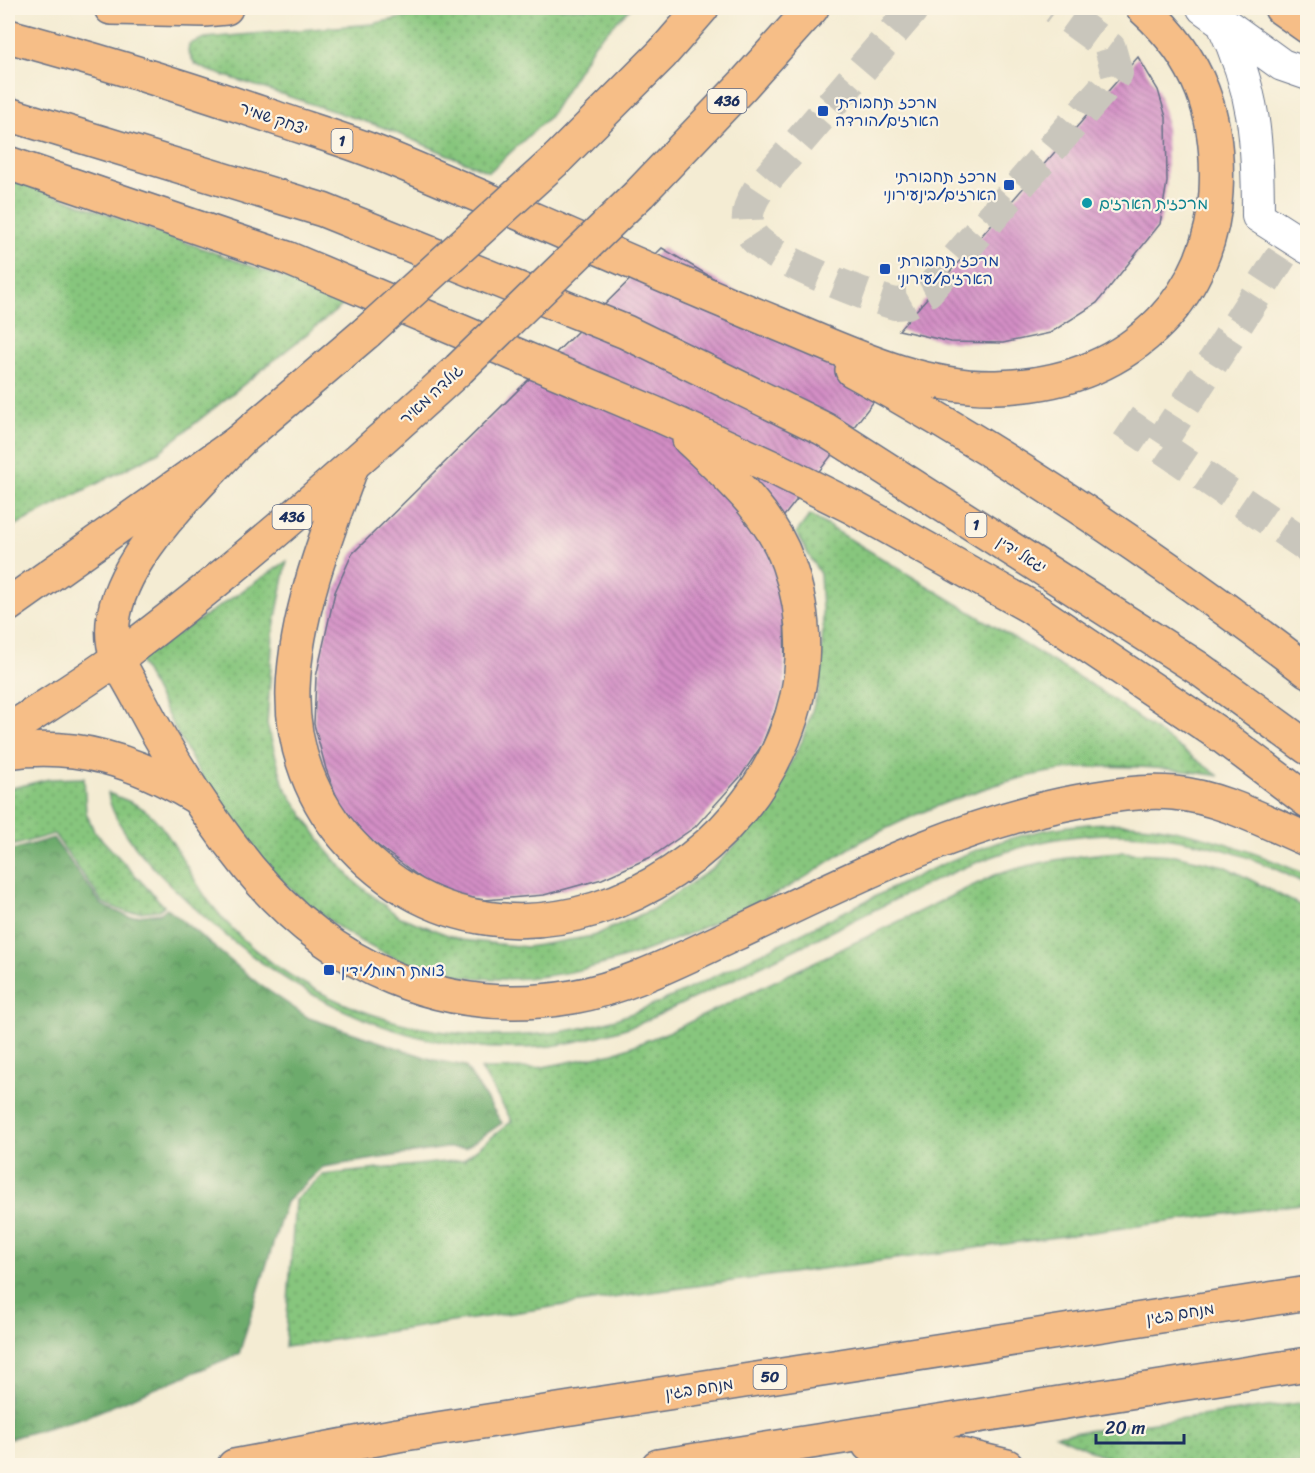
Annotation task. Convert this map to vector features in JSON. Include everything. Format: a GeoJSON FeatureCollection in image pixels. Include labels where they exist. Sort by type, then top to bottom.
{"type":"FeatureCollection","features":[{"type":"Feature","properties":{"kind":"main road"},"geometry":{"type":"LineString","coordinates":[[111,8],[204,10],[226,8]]}},
{"type":"Feature","properties":{"kind":"main road"},"geometry":{"type":"LineString","coordinates":[[8,604],[238,441],[367,332],[556,159],[662,54],[702,8]]}},
{"type":"Feature","properties":{"kind":"main road","name":"גולדה מאיר"},"geometry":{"type":"LineString","coordinates":[[8,731],[118,658],[352,466],[459,369],[640,193],[743,85],[812,8]]}},
{"type":"Feature","properties":{"kind":"main road"},"geometry":{"type":"LineString","coordinates":[[664,278],[866,358],[925,378],[962,385],[1016,386],[1073,376],[1110,362],[1144,338],[1171,310],[1192,280],[1208,243],[1216,209],[1217,171],[1209,107],[1186,55],[1168,31],[1143,8]]}},
{"type":"Feature","properties":{"kind":"main road","name":"יצחק שמיר"},"geometry":{"type":"LineString","coordinates":[[8,36],[124,67],[376,152],[664,278]]}},
{"type":"Feature","properties":{"kind":"main road","name":"יגאל ידין"},"geometry":{"type":"LineString","coordinates":[[8,114],[323,210],[626,332],[824,429],[1179,655],[1308,748]]}},
{"type":"Feature","properties":{"kind":"main road"},"geometry":{"type":"LineString","coordinates":[[8,163],[287,258],[654,413],[854,508],[1029,606],[1219,734],[1308,801]]}},
{"type":"Feature","properties":{"kind":"main road","name":"1"},"geometry":{"type":"LineString","coordinates":[[664,278],[841,364],[941,419],[1133,543],[1308,671]]}},
{"type":"Feature","properties":{"kind":"main road"},"geometry":{"type":"LineString","coordinates":[[352,466],[315,573],[298,653],[294,700],[298,744],[309,784],[338,830],[374,869],[427,903],[482,920],[530,923],[578,915],[616,902],[651,885],[688,860],[724,830],[759,788],[780,748],[794,708],[804,653],[801,602],[787,559],[758,510],[711,460],[654,413]]}},
{"type":"Feature","properties":{"kind":"main road"},"geometry":{"type":"LineString","coordinates":[[238,441],[152,538],[127,577],[116,602],[112,623],[112,637],[118,658],[161,741],[196,797],[267,890],[314,934],[366,966],[414,987],[480,1002],[532,1002],[576,996],[624,982],[963,831],[1029,811],[1130,792],[1178,793],[1219,804],[1308,840]]}},
{"type":"Feature","properties":{"kind":"main road"},"geometry":{"type":"LineString","coordinates":[[8,752],[74,749],[148,773],[196,797]]}},
{"type":"Feature","properties":{"kind":"main road","name":"מנחם בגין"},"geometry":{"type":"LineString","coordinates":[[234,1466],[398,1435],[1308,1293]]}},
{"type":"Feature","properties":{"kind":"main road"},"geometry":{"type":"LineString","coordinates":[[658,1466],[1308,1364]]}},
{"type":"Feature","properties":{"kind":"main road"},"geometry":{"type":"LineString","coordinates":[[741,1452],[817,1443],[886,1445],[953,1453],[1007,1466]]}},
{"type":"Feature","properties":{"kind":"lane"},"geometry":{"type":"LineString","coordinates":[[1213,15],[1282,65],[1308,74]]}},
{"type":"Feature","properties":{"kind":"lane"},"geometry":{"type":"LineString","coordinates":[[1213,15],[1236,51],[1251,96],[1258,145],[1258,216],[1308,248]]}},
{"type":"Feature","properties":{"kind":"green space"},"geometry":{"type":"Polygon","coordinates":[[[448,8],[631,8],[595,43],[550,116],[489,172],[382,127],[207,70],[195,64],[188,52],[189,44],[205,38],[372,24],[448,8]]]}},
{"type":"Feature","properties":{"kind":"green space"},"geometry":{"type":"Polygon","coordinates":[[[8,178],[348,301],[159,452],[8,529],[8,178]]]}},
{"type":"Feature","properties":{"kind":"green space"},"geometry":{"type":"Polygon","coordinates":[[[810,515],[1098,689],[1219,776],[1157,768],[1099,767],[1070,769],[1011,780],[950,801],[890,827],[853,846],[775,894],[657,947],[593,967],[533,978],[474,978],[417,966],[362,942],[308,904],[255,852],[221,808],[192,760],[139,660],[287,561],[273,633],[267,724],[284,786],[326,849],[355,882],[398,916],[461,940],[527,947],[593,936],[651,910],[713,868],[761,819],[802,741],[819,689],[823,627],[820,574],[796,533],[810,515]]]}},
{"type":"Feature","properties":{"kind":"green space"},"geometry":{"type":"Polygon","coordinates":[[[84,778],[86,812],[94,831],[164,906],[159,910],[128,913],[103,903],[54,834],[8,847],[8,789],[49,779],[84,778]]]}},
{"type":"Feature","properties":{"kind":"green space"},"geometry":{"type":"Polygon","coordinates":[[[108,793],[136,805],[154,818],[171,840],[202,892],[231,928],[283,971],[342,1003],[374,1015],[406,1024],[459,1034],[499,1036],[560,1032],[599,1024],[636,1012],[689,989],[959,857],[1009,839],[1061,827],[1116,823],[1144,825],[1198,835],[1251,852],[1302,873],[1307,876],[1307,885],[1237,854],[1162,837],[1123,834],[1085,835],[1047,841],[988,858],[946,875],[639,1024],[595,1037],[551,1046],[498,1048],[447,1043],[397,1031],[350,1013],[304,990],[260,962],[219,930],[148,862],[126,834],[111,806],[108,793]]]}},
{"type":"Feature","properties":{"kind":"green space"},"geometry":{"type":"Polygon","coordinates":[[[53,838],[102,905],[129,917],[161,913],[167,908],[260,985],[309,1018],[434,1060],[465,1066],[502,1123],[465,1148],[446,1148],[323,1167],[286,1202],[239,1354],[88,1416],[8,1439],[8,851],[53,838]]]}},
{"type":"Feature","properties":{"kind":"green space"},"geometry":{"type":"Polygon","coordinates":[[[1119,852],[1174,855],[1224,866],[1307,909],[1307,1203],[659,1291],[285,1347],[295,1200],[323,1175],[463,1160],[512,1121],[481,1069],[538,1068],[614,1053],[671,1031],[995,875],[1056,860],[1119,852]]]}},
{"type":"Feature","properties":{"kind":"green space"},"geometry":{"type":"Polygon","coordinates":[[[1307,1402],[1307,1465],[1123,1465],[1056,1435],[1307,1402]]]}},
{"type":"Feature","properties":{"kind":"building","name":"מרכזית הארזים"},"geometry":{"type":"Polygon","coordinates":[[[1138,57],[1158,90],[1166,117],[1167,182],[1160,224],[1097,303],[1050,333],[1003,343],[951,342],[899,330],[1138,57]]]}},
{"type":"Feature","properties":{"kind":"building"},"geometry":{"type":"Polygon","coordinates":[[[662,248],[889,382],[766,539],[784,595],[785,686],[762,745],[741,776],[695,827],[651,857],[602,879],[544,895],[485,900],[441,893],[372,841],[342,811],[326,769],[314,724],[316,677],[335,592],[352,554],[662,248]]]}},
{"type":"Feature","properties":{"kind":"tunnel"},"geometry":{"type":"LineString","coordinates":[[914,8],[761,186],[751,203],[748,214],[751,233],[774,253],[840,285],[895,304],[907,303],[928,291],[1117,73],[1110,48],[1055,8]]}},
{"type":"Feature","properties":{"kind":"tunnel"},"geometry":{"type":"LineString","coordinates":[[1160,444],[1293,238]]}},
{"type":"Feature","properties":{"kind":"tunnel"},"geometry":{"type":"LineString","coordinates":[[1123,421],[1308,547]]}},
{"type":"Feature","properties":{"kind":"place","name":"מרכז תחבורתי הארזים/הורדה"},"geometry":{"type":"Point","coordinates":[823,111]}},
{"type":"Feature","properties":{"kind":"place","name":"מרכז תחבורתי הארזים/בינעירוני"},"geometry":{"type":"Point","coordinates":[1009,185]}},
{"type":"Feature","properties":{"kind":"place","name":"מרכזית הארזים"},"geometry":{"type":"Point","coordinates":[1087,203]}},
{"type":"Feature","properties":{"kind":"place","name":"מרכז תחבורתי הארזים/עירוני"},"geometry":{"type":"Point","coordinates":[885,269]}},
{"type":"Feature","properties":{"kind":"place","name":"צומת רמות/ידין"},"geometry":{"type":"Point","coordinates":[329,970]}}]}
